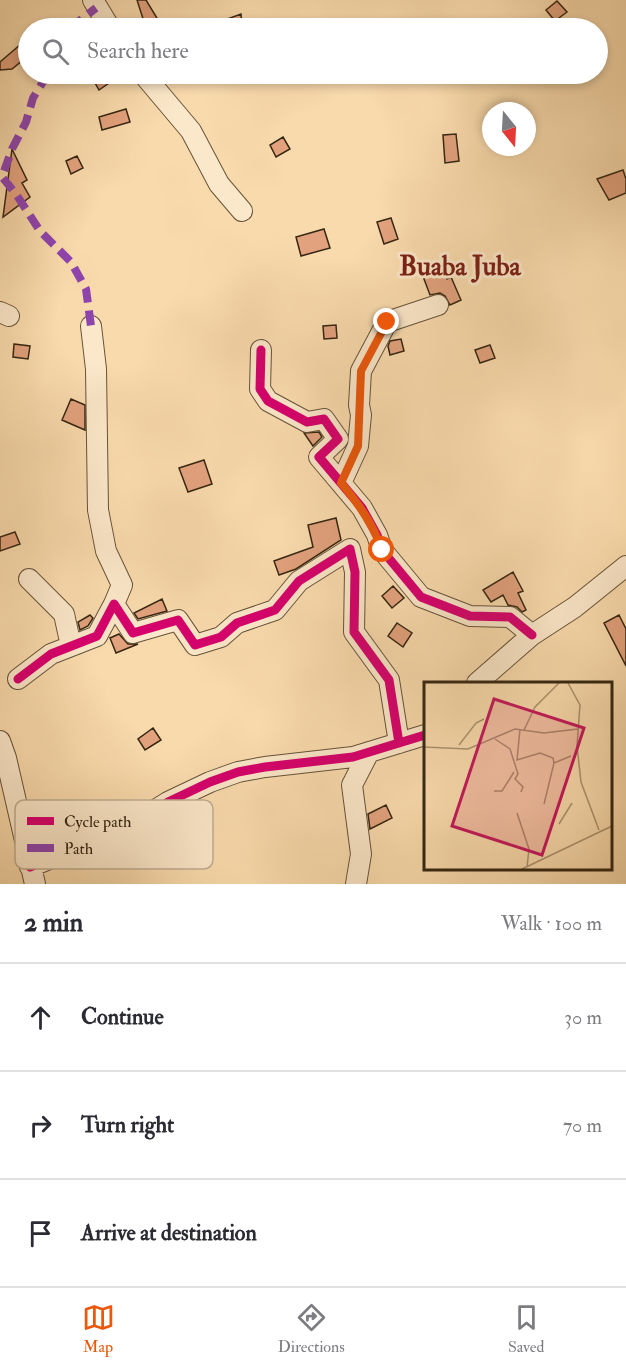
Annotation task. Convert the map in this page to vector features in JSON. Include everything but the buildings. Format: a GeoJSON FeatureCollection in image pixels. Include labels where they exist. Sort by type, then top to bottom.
{"type":"FeatureCollection","features":[{"type":"Feature","properties":{"kind":"street"},"geometry":{"type":"LineString","coordinates":[[93,0],[103,18]]}},
{"type":"Feature","properties":{"kind":"street"},"geometry":{"type":"LineString","coordinates":[[151,84],[191,131],[219,184],[242,211]]}},
{"type":"Feature","properties":{"kind":"street"},"geometry":{"type":"LineString","coordinates":[[341,483],[358,446],[361,371],[387,322],[438,305]]}},
{"type":"Feature","properties":{"kind":"street"},"geometry":{"type":"LineString","coordinates":[[18,679],[51,654],[97,636],[122,585],[106,551],[98,510],[96,369],[91,326]]}},
{"type":"Feature","properties":{"kind":"street"},"geometry":{"type":"LineString","coordinates":[[261,350],[260,389],[268,401],[307,422],[324,419],[338,439],[319,457],[362,508],[377,535],[382,550],[421,597],[470,616],[510,617],[532,635]]}},
{"type":"Feature","properties":{"kind":"street"},"geometry":{"type":"LineString","coordinates":[[114,604],[133,633],[178,620],[195,645],[221,637],[237,623],[275,610],[299,581],[351,549],[355,572],[354,632],[389,680],[399,743]]}},
{"type":"Feature","properties":{"kind":"street"},"geometry":{"type":"LineString","coordinates":[[478,682],[532,635],[575,607],[626,566]]}},
{"type":"Feature","properties":{"kind":"street"},"geometry":{"type":"LineString","coordinates":[[29,579],[64,614],[71,646]]}},
{"type":"Feature","properties":{"kind":"street"},"geometry":{"type":"LineString","coordinates":[[172,800],[238,772],[353,757],[424,735]]}},
{"type":"Feature","properties":{"kind":"street"},"geometry":{"type":"LineString","coordinates":[[0,741],[16,800]]}},
{"type":"Feature","properties":{"kind":"street"},"geometry":{"type":"LineString","coordinates":[[356,884],[361,854],[352,785],[369,752]]}},
{"type":"Feature","properties":{"kind":"marked path"},"geometry":{"type":"LineString","coordinates":[[83,18],[96,8]]}},
{"type":"Feature","properties":{"kind":"marked path"},"geometry":{"type":"LineString","coordinates":[[42,84],[33,98],[26,122],[12,149],[2,177],[40,231],[71,262],[86,289],[91,326]]}},
{"type":"Feature","properties":{"kind":"cycle path"},"geometry":{"type":"LineString","coordinates":[[261,350],[260,389],[268,401],[307,422],[324,419],[338,439],[319,457],[362,508],[377,535],[382,550],[421,597],[470,616],[510,617],[532,635]]}},
{"type":"Feature","properties":{"kind":"cycle path"},"geometry":{"type":"LineString","coordinates":[[18,679],[51,654],[97,636],[114,604],[133,633],[178,620],[195,645],[221,637],[237,623],[275,610],[299,581],[350,549],[355,572],[354,632],[389,680],[399,743]]}},
{"type":"Feature","properties":{"kind":"cycle path"},"geometry":{"type":"LineString","coordinates":[[172,800],[238,772],[353,757],[424,735]]}},
{"type":"Feature","properties":{"kind":"district","name":"Buaba Juba"},"geometry":{"type":"Point","coordinates":[460,266]}},
{"type":"Feature","properties":{"kind":"route"},"geometry":{"type":"LineString","coordinates":[[382,550],[377,535],[362,508],[341,483],[358,446],[361,371],[387,322]]}}]}
